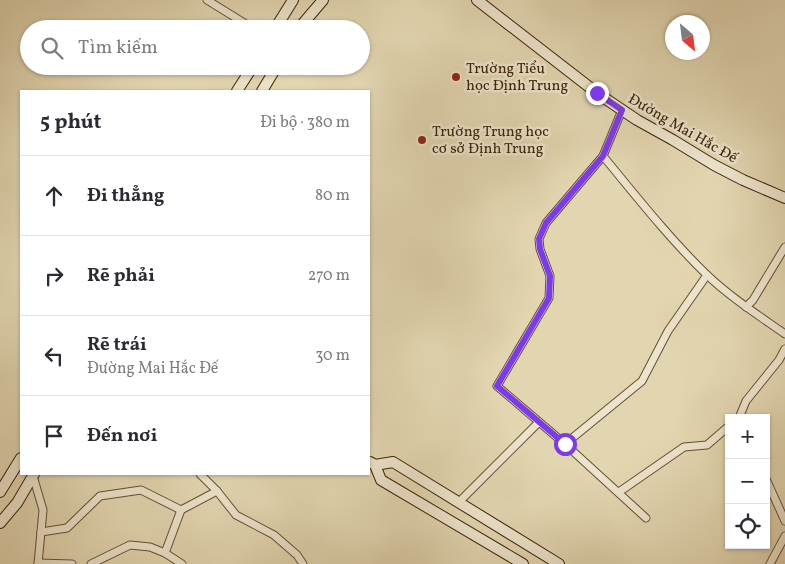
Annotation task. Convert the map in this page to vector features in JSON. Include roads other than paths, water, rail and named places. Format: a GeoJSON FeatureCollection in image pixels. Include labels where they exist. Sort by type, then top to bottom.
{"type":"FeatureCollection","features":[{"type":"Feature","properties":{"kind":"street"},"geometry":{"type":"LineString","coordinates":[[207,0],[239,20]]}},
{"type":"Feature","properties":{"kind":"street"},"geometry":{"type":"LineString","coordinates":[[280,20],[291,0]]}},
{"type":"Feature","properties":{"kind":"street"},"geometry":{"type":"LineString","coordinates":[[305,20],[317,0]]}},
{"type":"Feature","properties":{"kind":"street"},"geometry":{"type":"LineString","coordinates":[[307,20],[323,0]]}},
{"type":"Feature","properties":{"kind":"street","name":"Đường Mai Hắc Đế"},"geometry":{"type":"LineString","coordinates":[[477,0],[597,93],[637,120],[714,165],[785,198]]}},
{"type":"Feature","properties":{"kind":"street"},"geometry":{"type":"LineString","coordinates":[[238,90],[247,75]]}},
{"type":"Feature","properties":{"kind":"street"},"geometry":{"type":"LineString","coordinates":[[263,90],[272,75]]}},
{"type":"Feature","properties":{"kind":"street"},"geometry":{"type":"LineString","coordinates":[[622,110],[603,156],[546,223],[539,239],[540,249],[550,276],[549,298],[497,386],[565,444],[646,518]]}},
{"type":"Feature","properties":{"kind":"street"},"geometry":{"type":"LineString","coordinates":[[603,156],[659,224],[707,275],[746,307],[785,334]]}},
{"type":"Feature","properties":{"kind":"street"},"geometry":{"type":"LineString","coordinates":[[746,307],[753,300],[785,247]]}},
{"type":"Feature","properties":{"kind":"street"},"geometry":{"type":"LineString","coordinates":[[565,444],[642,381],[668,331],[707,275]]}},
{"type":"Feature","properties":{"kind":"street"},"geometry":{"type":"LineString","coordinates":[[741,414],[746,401],[779,360],[785,348]]}},
{"type":"Feature","properties":{"kind":"street"},"geometry":{"type":"LineString","coordinates":[[458,503],[539,422]]}},
{"type":"Feature","properties":{"kind":"street"},"geometry":{"type":"LineString","coordinates":[[619,492],[684,447],[707,445],[725,429]]}},
{"type":"Feature","properties":{"kind":"street"},"geometry":{"type":"LineString","coordinates":[[0,492],[20,462]]}},
{"type":"Feature","properties":{"kind":"street"},"geometry":{"type":"LineString","coordinates":[[523,564],[381,480],[372,463],[393,462],[559,564]]}},
{"type":"Feature","properties":{"kind":"street"},"geometry":{"type":"LineString","coordinates":[[0,523],[17,503],[32,475]]}},
{"type":"Feature","properties":{"kind":"street"},"geometry":{"type":"LineString","coordinates":[[33,475],[43,510],[38,564],[72,564]]}},
{"type":"Feature","properties":{"kind":"street"},"geometry":{"type":"LineString","coordinates":[[201,475],[218,491],[236,515],[274,535],[298,555],[304,564]]}},
{"type":"Feature","properties":{"kind":"street"},"geometry":{"type":"LineString","coordinates":[[770,488],[785,521]]}},
{"type":"Feature","properties":{"kind":"street"},"geometry":{"type":"LineString","coordinates":[[41,532],[67,528],[100,496],[141,490],[181,510]]}},
{"type":"Feature","properties":{"kind":"street"},"geometry":{"type":"LineString","coordinates":[[164,552],[181,510],[218,491]]}},
{"type":"Feature","properties":{"kind":"street"},"geometry":{"type":"LineString","coordinates":[[770,564],[785,536]]}},
{"type":"Feature","properties":{"kind":"street"},"geometry":{"type":"LineString","coordinates":[[91,564],[130,545],[150,547],[164,552],[182,564]]}},
{"type":"Feature","properties":{"kind":"place","name":"Trường Tiểu học Định Trung"},"geometry":{"type":"Point","coordinates":[456,77]}},
{"type":"Feature","properties":{"kind":"place","name":"Trường Trung học cơ sở Định Trung"},"geometry":{"type":"Point","coordinates":[422,140]}}]}
